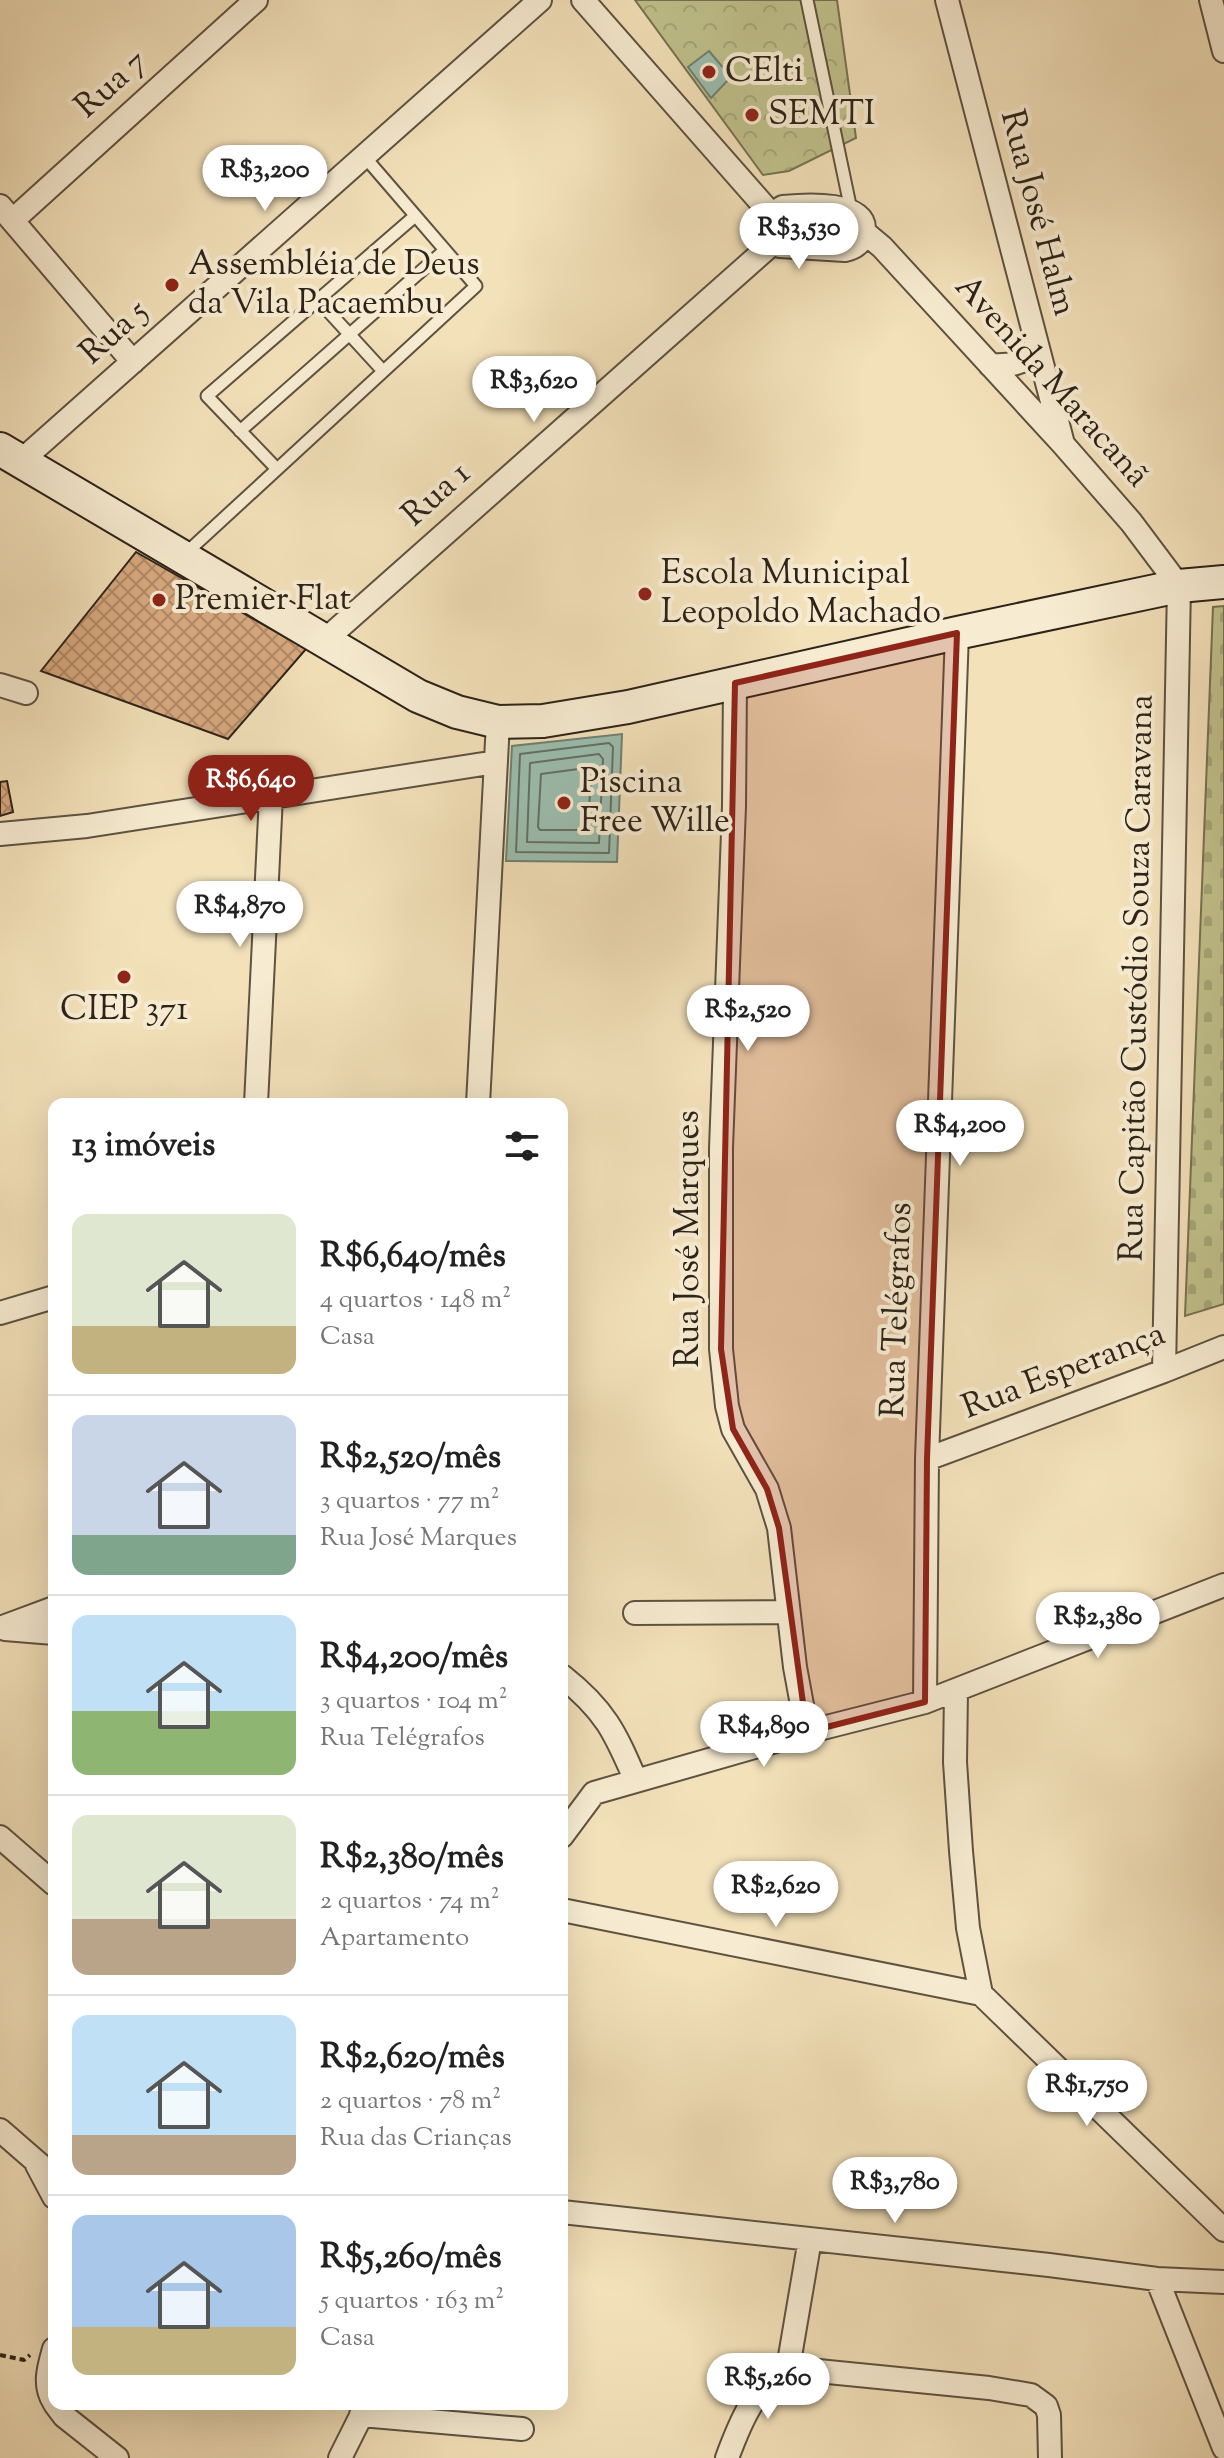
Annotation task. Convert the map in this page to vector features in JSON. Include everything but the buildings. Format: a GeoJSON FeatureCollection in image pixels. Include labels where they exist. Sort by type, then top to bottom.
{"type":"FeatureCollection","features":[{"type":"Feature","properties":{"kind":"main road"},"geometry":{"type":"LineString","coordinates":[[11,455],[418,696],[457,712],[498,722],[557,719],[628,707],[1179,586],[1224,582]]}},
{"type":"Feature","properties":{"kind":"street","name":"Rua 7"},"geometry":{"type":"LineString","coordinates":[[7,213],[256,0]]}},
{"type":"Feature","properties":{"kind":"street","name":"Rua 5"},"geometry":{"type":"LineString","coordinates":[[11,455],[133,362],[540,0]]}},
{"type":"Feature","properties":{"kind":"street","name":"Rua José Halm"},"geometry":{"type":"LineString","coordinates":[[947,0],[1062,443]]}},
{"type":"Feature","properties":{"kind":"street"},"geometry":{"type":"LineString","coordinates":[[1211,0],[1224,51]]}},
{"type":"Feature","properties":{"kind":"street"},"geometry":{"type":"LineString","coordinates":[[592,3],[772,215]]}},
{"type":"Feature","properties":{"kind":"street"},"geometry":{"type":"LineString","coordinates":[[851,210],[786,207],[772,215],[768,231],[774,242],[786,247],[845,250],[857,245],[864,232]]}},
{"type":"Feature","properties":{"kind":"street","name":"Avenida Maracanã"},"geometry":{"type":"LineString","coordinates":[[851,210],[861,219],[864,232],[882,247],[1131,522],[1179,586]]}},
{"type":"Feature","properties":{"kind":"street"},"geometry":{"type":"LineString","coordinates":[[7,213],[133,362]]}},
{"type":"Feature","properties":{"kind":"street","name":"Rua 1"},"geometry":{"type":"LineString","coordinates":[[324,641],[774,242]]}},
{"type":"Feature","properties":{"kind":"street"},"geometry":{"type":"LineString","coordinates":[[990,365],[1013,365],[1038,350]]}},
{"type":"Feature","properties":{"kind":"street","name":"Rua Capitão Custódio Souza Caravana"},"geometry":{"type":"LineString","coordinates":[[1164,1371],[1179,586]]}},
{"type":"Feature","properties":{"kind":"street","name":"Rua Telégrafos"},"geometry":{"type":"LineString","coordinates":[[925,1702],[927,1459],[957,633]]}},
{"type":"Feature","properties":{"kind":"street","name":"Rua José Marques"},"geometry":{"type":"LineString","coordinates":[[735,683],[734,806],[721,1148],[721,1349],[725,1394],[733,1429],[762,1480],[774,1506],[779,1528],[795,1667],[807,1732]]}},
{"type":"Feature","properties":{"kind":"street"},"geometry":{"type":"LineString","coordinates":[[0,685],[26,693]]}},
{"type":"Feature","properties":{"kind":"street"},"geometry":{"type":"LineString","coordinates":[[478,1098],[498,722]]}},
{"type":"Feature","properties":{"kind":"street"},"geometry":{"type":"LineString","coordinates":[[0,834],[87,826],[496,762]]}},
{"type":"Feature","properties":{"kind":"street"},"geometry":{"type":"LineString","coordinates":[[256,1098],[271,796]]}},
{"type":"Feature","properties":{"kind":"street"},"geometry":{"type":"LineString","coordinates":[[0,1313],[48,1299]]}},
{"type":"Feature","properties":{"kind":"street","name":"Rua Esperança"},"geometry":{"type":"LineString","coordinates":[[927,1459],[1224,1347]]}},
{"type":"Feature","properties":{"kind":"street"},"geometry":{"type":"LineString","coordinates":[[568,1800],[807,1732],[925,1702],[1224,1585]]}},
{"type":"Feature","properties":{"kind":"street"},"geometry":{"type":"LineString","coordinates":[[0,1628],[48,1610]]}},
{"type":"Feature","properties":{"kind":"street"},"geometry":{"type":"LineString","coordinates":[[635,1613],[788,1612]]}},
{"type":"Feature","properties":{"kind":"street"},"geometry":{"type":"LineString","coordinates":[[0,1628],[48,1632]]}},
{"type":"Feature","properties":{"kind":"street"},"geometry":{"type":"LineString","coordinates":[[568,1681],[607,1721],[636,1781]]}},
{"type":"Feature","properties":{"kind":"street"},"geometry":{"type":"LineString","coordinates":[[956,1691],[955,1762],[961,1851],[968,1928],[981,1994]]}},
{"type":"Feature","properties":{"kind":"street"},"geometry":{"type":"LineString","coordinates":[[568,1828],[594,1793]]}},
{"type":"Feature","properties":{"kind":"street"},"geometry":{"type":"LineString","coordinates":[[0,1837],[48,1879]]}},
{"type":"Feature","properties":{"kind":"street"},"geometry":{"type":"LineString","coordinates":[[568,1911],[981,1994],[1224,2230]]}},
{"type":"Feature","properties":{"kind":"street"},"geometry":{"type":"LineString","coordinates":[[0,2130],[48,2172]]}},
{"type":"Feature","properties":{"kind":"street"},"geometry":{"type":"LineString","coordinates":[[35,2161],[48,2186]]}},
{"type":"Feature","properties":{"kind":"street"},"geometry":{"type":"LineString","coordinates":[[568,2213],[1157,2279],[1224,2282]]}},
{"type":"Feature","properties":{"kind":"street"},"geometry":{"type":"LineString","coordinates":[[788,2368],[810,2239]]}},
{"type":"Feature","properties":{"kind":"street"},"geometry":{"type":"LineString","coordinates":[[1157,2279],[1224,2448]]}},
{"type":"Feature","properties":{"kind":"street"},"geometry":{"type":"LineString","coordinates":[[46,2347],[48,2380]]}},
{"type":"Feature","properties":{"kind":"street"},"geometry":{"type":"LineString","coordinates":[[727,2458],[755,2397],[766,2383],[788,2368],[1031,2395],[1046,2406],[1049,2415],[1050,2458]]}},
{"type":"Feature","properties":{"kind":"street"},"geometry":{"type":"LineString","coordinates":[[59,2410],[117,2458]]}},
{"type":"Feature","properties":{"kind":"street"},"geometry":{"type":"LineString","coordinates":[[340,2458],[364,2410]]}},
{"type":"Feature","properties":{"kind":"street"},"geometry":{"type":"LineString","coordinates":[[372,2410],[522,2429]]}},
{"type":"Feature","properties":{"kind":"lane"},"geometry":{"type":"LineString","coordinates":[[807,0],[851,210]]}},
{"type":"Feature","properties":{"kind":"lane"},"geometry":{"type":"LineString","coordinates":[[182,557],[476,286],[364,156]]}},
{"type":"Feature","properties":{"kind":"lane"},"geometry":{"type":"LineString","coordinates":[[276,468],[207,396],[415,216]]}},
{"type":"Feature","properties":{"kind":"lane"},"geometry":{"type":"LineString","coordinates":[[240,431],[445,250]]}},
{"type":"Feature","properties":{"kind":"lane"},"geometry":{"type":"LineString","coordinates":[[318,300],[383,371]]}},
{"type":"Feature","properties":{"kind":"path"},"geometry":{"type":"LineString","coordinates":[[0,2355],[24,2360],[46,2347]]}},
{"type":"Feature","properties":{"kind":"highlighted area"},"geometry":{"type":"Polygon","coordinates":[[[957,633],[927,1459],[925,1702],[807,1732],[779,1528],[767,1489],[733,1429],[721,1349],[735,683],[957,633]]]}},
{"type":"Feature","properties":{"kind":"green space"},"geometry":{"type":"Polygon","coordinates":[[[635,0],[837,0],[856,138],[789,171],[763,175],[635,0]]]}},
{"type":"Feature","properties":{"kind":"green space"},"geometry":{"type":"Polygon","coordinates":[[[1224,606],[1224,1304],[1185,1316],[1213,607],[1224,606]]]}},
{"type":"Feature","properties":{"kind":"water","name":"CElti"},"geometry":{"type":"Polygon","coordinates":[[[709,51],[731,77],[711,98],[688,67],[709,51]]]}},
{"type":"Feature","properties":{"kind":"water","name":"Piscina Free Wille"},"geometry":{"type":"Polygon","coordinates":[[[622,734],[617,862],[506,861],[512,746],[622,734]]]}},
{"type":"Feature","properties":{"kind":"place","name":"CElti"},"geometry":{"type":"Point","coordinates":[709,72]}},
{"type":"Feature","properties":{"kind":"place","name":"SEMTI"},"geometry":{"type":"Point","coordinates":[752,115]}},
{"type":"Feature","properties":{"kind":"place","name":"Assembléia de Deus da Vila Pacaembu"},"geometry":{"type":"Point","coordinates":[172,285]}},
{"type":"Feature","properties":{"kind":"place","name":"Escola Municipal Leopoldo Machado"},"geometry":{"type":"Point","coordinates":[645,594]}},
{"type":"Feature","properties":{"kind":"place","name":"Premier Flat"},"geometry":{"type":"Point","coordinates":[159,600]}},
{"type":"Feature","properties":{"kind":"place","name":"Piscina Free Wille"},"geometry":{"type":"Point","coordinates":[564,803]}},
{"type":"Feature","properties":{"kind":"place","name":"CIEP 371"},"geometry":{"type":"Point","coordinates":[124,977]}}]}
